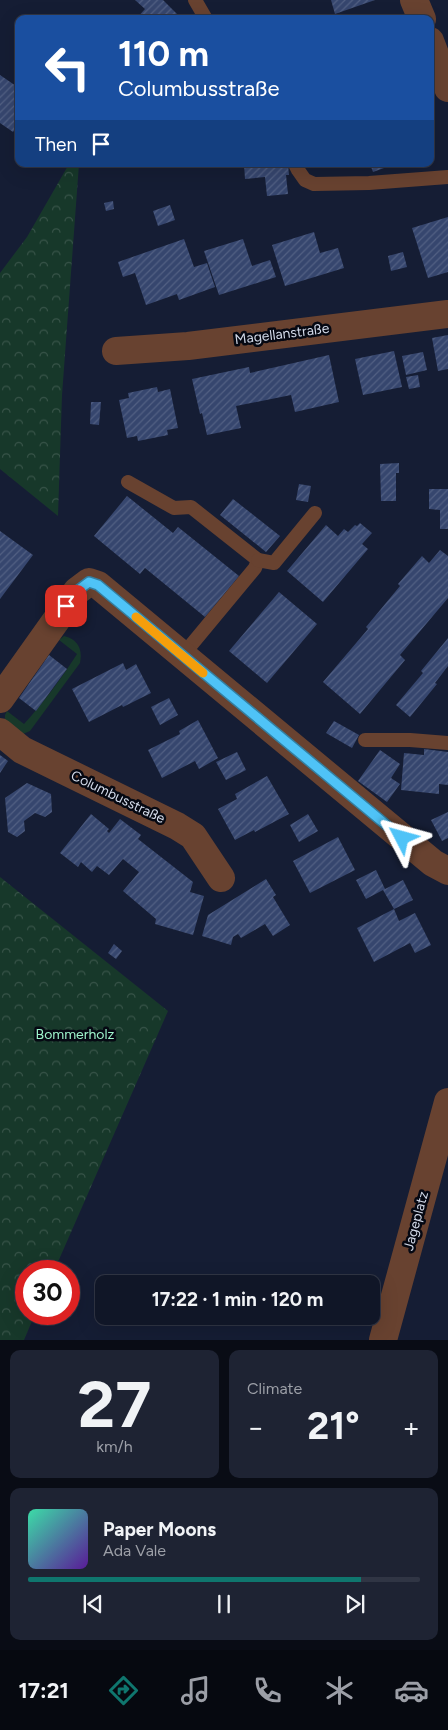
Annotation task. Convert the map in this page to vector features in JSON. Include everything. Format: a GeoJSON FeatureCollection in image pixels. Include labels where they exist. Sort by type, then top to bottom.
{"type":"FeatureCollection","features":[{"type":"Feature","properties":{"kind":"street"},"geometry":{"type":"LineString","coordinates":[[414,0],[420,15]]}},
{"type":"Feature","properties":{"kind":"street"},"geometry":{"type":"LineString","coordinates":[[434,51],[448,88]]}},
{"type":"Feature","properties":{"kind":"street","name":"Magellanstraße"},"geometry":{"type":"LineString","coordinates":[[116,351],[188,346],[448,314]]}},
{"type":"Feature","properties":{"kind":"street"},"geometry":{"type":"LineString","coordinates":[[0,699],[77,591],[89,582],[98,585],[433,863],[448,871]]}},
{"type":"Feature","properties":{"kind":"street","name":"Columbusstraße"},"geometry":{"type":"LineString","coordinates":[[0,732],[22,750],[177,826],[192,836],[222,878]]}},
{"type":"Feature","properties":{"kind":"street","name":"Jageplatz"},"geometry":{"type":"LineString","coordinates":[[383,1340],[448,1102]]}},
{"type":"Feature","properties":{"kind":"lane"},"geometry":{"type":"LineString","coordinates":[[195,0],[204,15]]}},
{"type":"Feature","properties":{"kind":"lane"},"geometry":{"type":"LineString","coordinates":[[296,167],[305,180],[314,184],[370,183],[448,177]]}},
{"type":"Feature","properties":{"kind":"lane"},"geometry":{"type":"LineString","coordinates":[[128,482],[174,508],[191,508],[258,560],[274,562],[315,514]]}},
{"type":"Feature","properties":{"kind":"lane"},"geometry":{"type":"LineString","coordinates":[[182,656],[255,568],[258,560]]}},
{"type":"Feature","properties":{"kind":"lane"},"geometry":{"type":"LineString","coordinates":[[365,740],[410,740],[448,743]]}},
{"type":"Feature","properties":{"kind":"green space"},"geometry":{"type":"Polygon","coordinates":[[[67,167],[79,167],[62,395],[58,516],[0,469],[0,273],[27,237],[67,167]]]}},
{"type":"Feature","properties":{"kind":"green space"},"geometry":{"type":"Polygon","coordinates":[[[64,636],[76,642],[81,654],[80,663],[30,731],[23,734],[5,725],[7,711],[24,724],[45,699],[77,654],[59,640],[64,636]]]}},
{"type":"Feature","properties":{"kind":"green space","name":"Bommerholz"},"geometry":{"type":"Polygon","coordinates":[[[0,877],[168,1011],[59,1260],[15,1260],[15,1325],[30,1325],[24,1340],[0,1340],[0,877]]]}},
{"type":"Feature","properties":{"kind":"building"},"geometry":{"type":"Polygon","coordinates":[[[135,0],[163,0],[178,15],[140,15],[145,9],[135,0]]]}},
{"type":"Feature","properties":{"kind":"building"},"geometry":{"type":"Polygon","coordinates":[[[331,0],[375,0],[335,14],[331,0]]]}},
{"type":"Feature","properties":{"kind":"building"},"geometry":{"type":"Polygon","coordinates":[[[0,75],[15,85],[15,129],[13,132],[0,123],[0,75]]]}},
{"type":"Feature","properties":{"kind":"building"},"geometry":{"type":"Polygon","coordinates":[[[244,167],[288,167],[289,175],[286,175],[288,194],[267,196],[265,177],[245,179],[244,167]]]}},
{"type":"Feature","properties":{"kind":"building"},"geometry":{"type":"Polygon","coordinates":[[[371,167],[387,167],[373,172],[371,167]]]}},
{"type":"Feature","properties":{"kind":"building"},"geometry":{"type":"Polygon","coordinates":[[[113,201],[114,209],[106,211],[104,203],[113,201]]]}},
{"type":"Feature","properties":{"kind":"building"},"geometry":{"type":"Polygon","coordinates":[[[170,205],[175,220],[158,226],[153,211],[170,205]]]}},
{"type":"Feature","properties":{"kind":"building"},"geometry":{"type":"Polygon","coordinates":[[[448,217],[448,272],[428,278],[412,228],[448,217]]]}},
{"type":"Feature","properties":{"kind":"building"},"geometry":{"type":"Polygon","coordinates":[[[314,232],[320,253],[338,248],[344,268],[285,286],[272,245],[314,232]]]}},
{"type":"Feature","properties":{"kind":"building"},"geometry":{"type":"Polygon","coordinates":[[[184,239],[194,267],[207,263],[215,287],[179,300],[177,294],[146,305],[135,273],[123,277],[118,262],[184,239]]]}},
{"type":"Feature","properties":{"kind":"building"},"geometry":{"type":"Polygon","coordinates":[[[243,239],[252,266],[270,260],[276,277],[219,295],[204,251],[243,239]]]}},
{"type":"Feature","properties":{"kind":"building"},"geometry":{"type":"Polygon","coordinates":[[[403,252],[407,267],[391,271],[388,256],[403,252]]]}},
{"type":"Feature","properties":{"kind":"building"},"geometry":{"type":"Polygon","coordinates":[[[448,335],[448,369],[438,371],[432,338],[448,335]]]}},
{"type":"Feature","properties":{"kind":"building"},"geometry":{"type":"Polygon","coordinates":[[[394,351],[402,387],[363,395],[355,359],[394,351]]]}},
{"type":"Feature","properties":{"kind":"building"},"geometry":{"type":"Polygon","coordinates":[[[423,352],[427,370],[406,375],[402,356],[423,352]]]}},
{"type":"Feature","properties":{"kind":"building"},"geometry":{"type":"Polygon","coordinates":[[[329,355],[339,402],[295,412],[291,395],[236,406],[241,428],[207,435],[192,379],[249,367],[250,373],[329,355]]]}},
{"type":"Feature","properties":{"kind":"building"},"geometry":{"type":"Polygon","coordinates":[[[418,375],[420,387],[409,389],[406,377],[418,375]]]}},
{"type":"Feature","properties":{"kind":"building"},"geometry":{"type":"Polygon","coordinates":[[[157,387],[158,392],[170,389],[178,428],[167,430],[168,435],[138,441],[137,436],[127,438],[119,400],[129,398],[128,393],[157,387]]]}},
{"type":"Feature","properties":{"kind":"building"},"geometry":{"type":"Polygon","coordinates":[[[91,402],[101,402],[99,425],[90,424],[91,402]]]}},
{"type":"Feature","properties":{"kind":"building"},"geometry":{"type":"Polygon","coordinates":[[[399,463],[399,473],[396,473],[396,501],[381,501],[380,464],[399,463]]]}},
{"type":"Feature","properties":{"kind":"building"},"geometry":{"type":"Polygon","coordinates":[[[299,484],[311,486],[308,502],[296,500],[299,484]]]}},
{"type":"Feature","properties":{"kind":"building"},"geometry":{"type":"Polygon","coordinates":[[[429,489],[448,489],[448,529],[440,529],[440,510],[429,509],[429,489]]]}},
{"type":"Feature","properties":{"kind":"building"},"geometry":{"type":"Polygon","coordinates":[[[127,496],[173,533],[178,527],[239,576],[205,617],[145,568],[140,574],[94,536],[127,496]]]}},
{"type":"Feature","properties":{"kind":"building"},"geometry":{"type":"Polygon","coordinates":[[[233,499],[280,536],[266,552],[220,515],[233,499]]]}},
{"type":"Feature","properties":{"kind":"building"},"geometry":{"type":"Polygon","coordinates":[[[360,523],[372,533],[362,544],[368,549],[323,602],[287,571],[326,525],[338,536],[344,529],[348,532],[360,523]]]}},
{"type":"Feature","properties":{"kind":"building"},"geometry":{"type":"Polygon","coordinates":[[[0,531],[33,555],[0,599],[0,531]]]}},
{"type":"Feature","properties":{"kind":"building"},"geometry":{"type":"Polygon","coordinates":[[[440,550],[448,556],[448,598],[400,655],[405,660],[360,714],[323,682],[368,629],[366,627],[400,586],[398,584],[422,556],[429,563],[440,550]]]}},
{"type":"Feature","properties":{"kind":"building"},"geometry":{"type":"Polygon","coordinates":[[[279,592],[317,624],[267,683],[229,651],[279,592]]]}},
{"type":"Feature","properties":{"kind":"building"},"geometry":{"type":"Polygon","coordinates":[[[448,638],[448,666],[435,683],[437,684],[410,717],[396,705],[423,673],[421,671],[448,638]]]}},
{"type":"Feature","properties":{"kind":"building"},"geometry":{"type":"Polygon","coordinates":[[[49,655],[67,669],[36,711],[19,698],[49,655]]]}},
{"type":"Feature","properties":{"kind":"building"},"geometry":{"type":"Polygon","coordinates":[[[123,663],[126,670],[136,664],[151,693],[89,722],[72,689],[123,663]]]}},
{"type":"Feature","properties":{"kind":"building"},"geometry":{"type":"Polygon","coordinates":[[[169,698],[178,715],[160,725],[151,707],[169,698]]]}},
{"type":"Feature","properties":{"kind":"building"},"geometry":{"type":"Polygon","coordinates":[[[198,720],[218,758],[199,769],[195,761],[162,778],[148,750],[180,734],[179,731],[198,720]]]}},
{"type":"Feature","properties":{"kind":"building"},"geometry":{"type":"Polygon","coordinates":[[[334,721],[359,735],[352,748],[326,733],[334,721]]]}},
{"type":"Feature","properties":{"kind":"building"},"geometry":{"type":"Polygon","coordinates":[[[424,749],[448,752],[448,785],[439,784],[439,794],[401,790],[404,753],[424,755],[424,749]]]}},
{"type":"Feature","properties":{"kind":"building"},"geometry":{"type":"Polygon","coordinates":[[[380,750],[400,764],[391,778],[400,784],[387,802],[358,781],[380,750]]]}},
{"type":"Feature","properties":{"kind":"building"},"geometry":{"type":"Polygon","coordinates":[[[237,752],[246,770],[226,780],[216,762],[237,752]]]}},
{"type":"Feature","properties":{"kind":"building"},"geometry":{"type":"Polygon","coordinates":[[[0,755],[8,761],[0,773],[0,755]]]}},
{"type":"Feature","properties":{"kind":"building"},"geometry":{"type":"Polygon","coordinates":[[[267,776],[289,814],[235,840],[218,809],[237,799],[235,794],[267,776]]]}},
{"type":"Feature","properties":{"kind":"building"},"geometry":{"type":"Polygon","coordinates":[[[27,783],[51,794],[52,812],[45,817],[35,813],[24,821],[25,831],[17,837],[8,832],[5,798],[27,783]]]}},
{"type":"Feature","properties":{"kind":"building"},"geometry":{"type":"Polygon","coordinates":[[[448,812],[448,838],[442,841],[431,820],[448,812]]]}},
{"type":"Feature","properties":{"kind":"building"},"geometry":{"type":"Polygon","coordinates":[[[91,814],[109,829],[107,831],[109,833],[120,819],[141,835],[138,839],[193,882],[190,892],[204,896],[193,935],[155,924],[156,919],[123,891],[139,872],[123,859],[109,875],[97,866],[92,872],[81,862],[78,867],[60,853],[91,814]]]}},
{"type":"Feature","properties":{"kind":"building"},"geometry":{"type":"Polygon","coordinates":[[[308,814],[318,831],[299,842],[290,825],[308,814]]]}},
{"type":"Feature","properties":{"kind":"building"},"geometry":{"type":"Polygon","coordinates":[[[338,837],[355,870],[310,893],[293,861],[338,837]]]}},
{"type":"Feature","properties":{"kind":"building"},"geometry":{"type":"Polygon","coordinates":[[[376,870],[385,889],[403,880],[413,900],[394,909],[383,890],[366,899],[356,880],[376,870]]]}},
{"type":"Feature","properties":{"kind":"building"},"geometry":{"type":"Polygon","coordinates":[[[266,879],[276,895],[273,897],[290,925],[273,936],[265,924],[241,938],[238,934],[233,937],[231,945],[202,936],[208,915],[266,879]]]}},
{"type":"Feature","properties":{"kind":"building"},"geometry":{"type":"Polygon","coordinates":[[[394,909],[399,921],[415,913],[431,945],[415,953],[410,943],[374,962],[357,928],[394,909]]]}},
{"type":"Feature","properties":{"kind":"building"},"geometry":{"type":"Polygon","coordinates":[[[114,944],[122,951],[116,959],[108,953],[114,944]]]}},
{"type":"Feature","properties":{"kind":"slow traffic"},"geometry":{"type":"LineString","coordinates":[[136,617],[203,673]]}},
{"type":"Feature","properties":{"kind":"route"},"geometry":{"type":"LineString","coordinates":[[66,606],[77,591],[89,582],[98,585],[402,838]]}}]}
